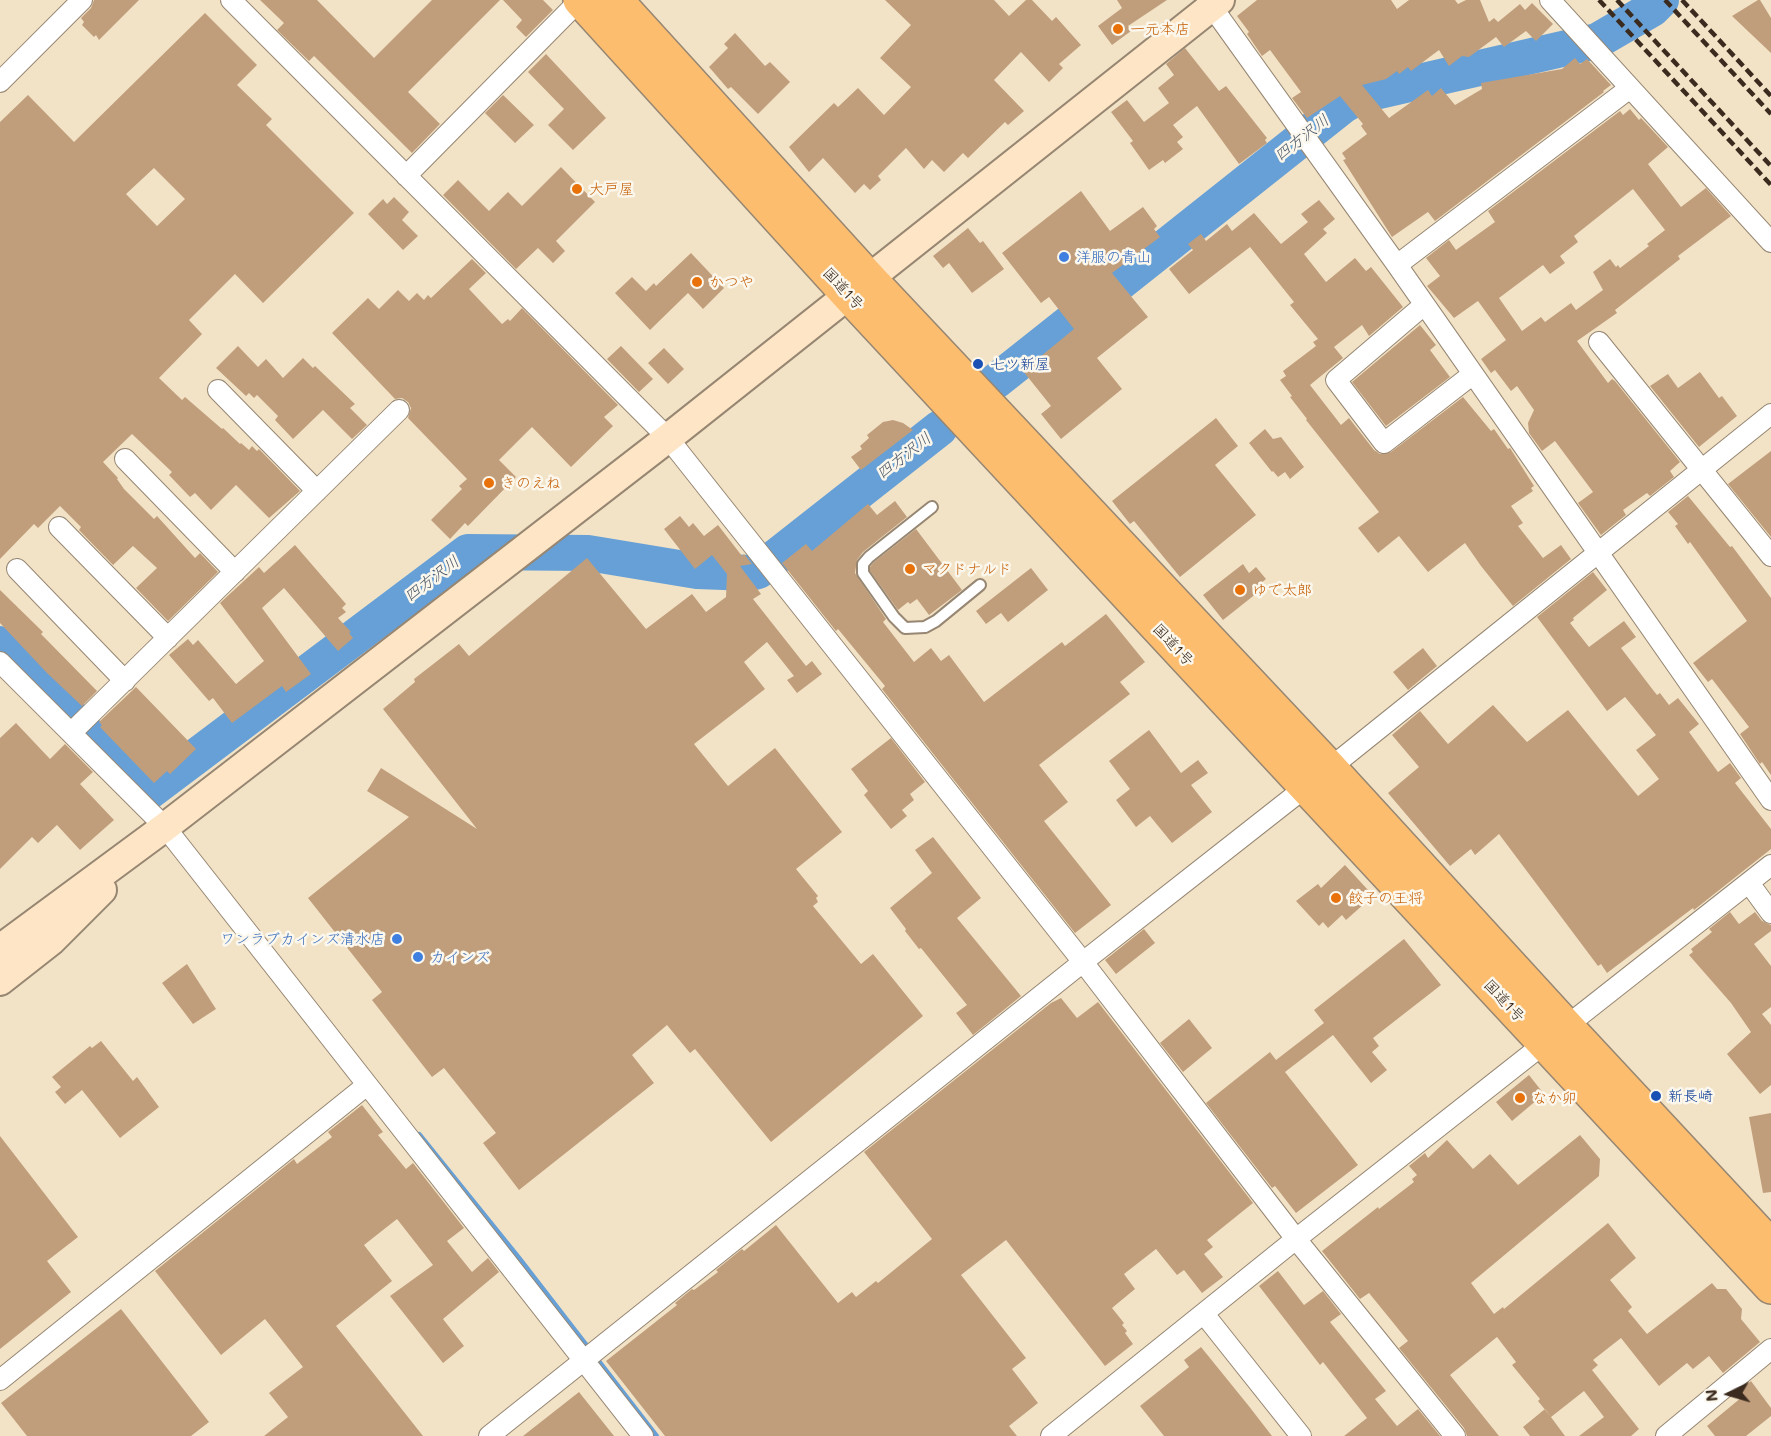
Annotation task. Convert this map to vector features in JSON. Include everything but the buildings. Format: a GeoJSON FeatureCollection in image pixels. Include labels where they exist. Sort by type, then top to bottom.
{"type":"FeatureCollection","features":[{"type":"Feature","properties":{"kind":"highway","name":"国道1号"},"geometry":{"type":"LineString","coordinates":[[580,0],[859,287],[1317,778],[1555,1036],[1771,1287]]}},
{"type":"Feature","properties":{"kind":"highway","name":"国道1号"},"geometry":{"type":"LineString","coordinates":[[616,0],[859,287]]}},
{"type":"Feature","properties":{"kind":"highway","name":"国道1号"},"geometry":{"type":"LineString","coordinates":[[1555,1036],[1771,1246]]}},
{"type":"Feature","properties":{"kind":"street"},"geometry":{"type":"LineString","coordinates":[[0,82],[82,0]]}},
{"type":"Feature","properties":{"kind":"street"},"geometry":{"type":"LineString","coordinates":[[231,0],[668,438],[1083,962],[1296,1239],[1455,1436]]}},
{"type":"Feature","properties":{"kind":"street"},"geometry":{"type":"LineString","coordinates":[[406,176],[580,0]]}},
{"type":"Feature","properties":{"kind":"street"},"geometry":{"type":"LineString","coordinates":[[1550,0],[1771,242]]}},
{"type":"Feature","properties":{"kind":"street"},"geometry":{"type":"LineString","coordinates":[[0,949],[165,827],[668,438],[1213,2],[1771,800]]}},
{"type":"Feature","properties":{"kind":"street"},"geometry":{"type":"LineString","coordinates":[[1396,265],[1630,88]]}},
{"type":"Feature","properties":{"kind":"street"},"geometry":{"type":"LineString","coordinates":[[1424,305],[1336,380],[1384,443],[1473,374]]}},
{"type":"Feature","properties":{"kind":"street"},"geometry":{"type":"LineString","coordinates":[[1599,342],[1771,556]]}},
{"type":"Feature","properties":{"kind":"street"},"geometry":{"type":"LineString","coordinates":[[218,390],[317,491]]}},
{"type":"Feature","properties":{"kind":"street"},"geometry":{"type":"LineString","coordinates":[[71,734],[399,410]]}},
{"type":"Feature","properties":{"kind":"street"},"geometry":{"type":"LineString","coordinates":[[489,1436],[1771,414]]}},
{"type":"Feature","properties":{"kind":"street"},"geometry":{"type":"LineString","coordinates":[[125,459],[235,572]]}},
{"type":"Feature","properties":{"kind":"street"},"geometry":{"type":"LineString","coordinates":[[59,527],[168,638]]}},
{"type":"Feature","properties":{"kind":"street"},"geometry":{"type":"LineString","coordinates":[[17,569],[125,681]]}},
{"type":"Feature","properties":{"kind":"street"},"geometry":{"type":"LineString","coordinates":[[0,662],[165,827],[643,1436]]}},
{"type":"Feature","properties":{"kind":"street"},"geometry":{"type":"LineString","coordinates":[[0,981],[51,941],[165,827]]}},
{"type":"Feature","properties":{"kind":"street"},"geometry":{"type":"LineString","coordinates":[[1051,1436],[1296,1239],[1771,865]]}},
{"type":"Feature","properties":{"kind":"street"},"geometry":{"type":"LineString","coordinates":[[1749,883],[1771,913]]}},
{"type":"Feature","properties":{"kind":"street"},"geometry":{"type":"LineString","coordinates":[[0,1380],[367,1085]]}},
{"type":"Feature","properties":{"kind":"street"},"geometry":{"type":"LineString","coordinates":[[1204,1314],[1301,1436]]}},
{"type":"Feature","properties":{"kind":"street"},"geometry":{"type":"LineString","coordinates":[[1666,1436],[1771,1349]]}},
{"type":"Feature","properties":{"kind":"lane"},"geometry":{"type":"LineString","coordinates":[[932,507],[869,557],[863,564],[863,573],[894,617],[905,628],[925,627],[936,621],[980,585]]}},
{"type":"Feature","properties":{"kind":"waterway","name":"四方沢川"},"geometry":{"type":"LineString","coordinates":[[996,381],[1344,105],[1362,95],[1597,41],[1652,9],[1661,0]]}},
{"type":"Feature","properties":{"kind":"waterway","name":"四方沢川"},"geometry":{"type":"LineString","coordinates":[[0,644],[146,794],[468,552],[588,553],[697,571],[750,573],[758,571],[940,428]]}},
{"type":"Feature","properties":{"kind":"waterway"},"geometry":{"type":"LineString","coordinates":[[419,1135],[519,1259],[656,1436]]}},
{"type":"Feature","properties":{"kind":"railway"},"geometry":{"type":"LineString","coordinates":[[1599,0],[1771,185]]}},
{"type":"Feature","properties":{"kind":"railway"},"geometry":{"type":"LineString","coordinates":[[1617,0],[1771,166]]}},
{"type":"Feature","properties":{"kind":"railway"},"geometry":{"type":"LineString","coordinates":[[1665,0],[1771,114]]}},
{"type":"Feature","properties":{"kind":"railway"},"geometry":{"type":"LineString","coordinates":[[1682,0],[1771,96]]}},
{"type":"Feature","properties":{"kind":"place","name":"一元本店"},"geometry":{"type":"Point","coordinates":[1118,29]}},
{"type":"Feature","properties":{"kind":"place","name":"大戸屋"},"geometry":{"type":"Point","coordinates":[577,189]}},
{"type":"Feature","properties":{"kind":"place","name":"洋服の青山"},"geometry":{"type":"Point","coordinates":[1064,257]}},
{"type":"Feature","properties":{"kind":"place","name":"かつや"},"geometry":{"type":"Point","coordinates":[697,282]}},
{"type":"Feature","properties":{"kind":"place","name":"七ツ新屋"},"geometry":{"type":"Point","coordinates":[978,364]}},
{"type":"Feature","properties":{"kind":"place","name":"きのえね"},"geometry":{"type":"Point","coordinates":[489,483]}},
{"type":"Feature","properties":{"kind":"place","name":"マクドナルド"},"geometry":{"type":"Point","coordinates":[910,569]}},
{"type":"Feature","properties":{"kind":"place","name":"ゆで太郎"},"geometry":{"type":"Point","coordinates":[1240,590]}},
{"type":"Feature","properties":{"kind":"place","name":"餃子の王将"},"geometry":{"type":"Point","coordinates":[1336,898]}},
{"type":"Feature","properties":{"kind":"place","name":"ワンラブカインズ清水店"},"geometry":{"type":"Point","coordinates":[397,939]}},
{"type":"Feature","properties":{"kind":"place","name":"カインズ"},"geometry":{"type":"Point","coordinates":[418,957]}},
{"type":"Feature","properties":{"kind":"place","name":"新長崎"},"geometry":{"type":"Point","coordinates":[1656,1096]}},
{"type":"Feature","properties":{"kind":"place","name":"なか卯"},"geometry":{"type":"Point","coordinates":[1520,1098]}}]}
